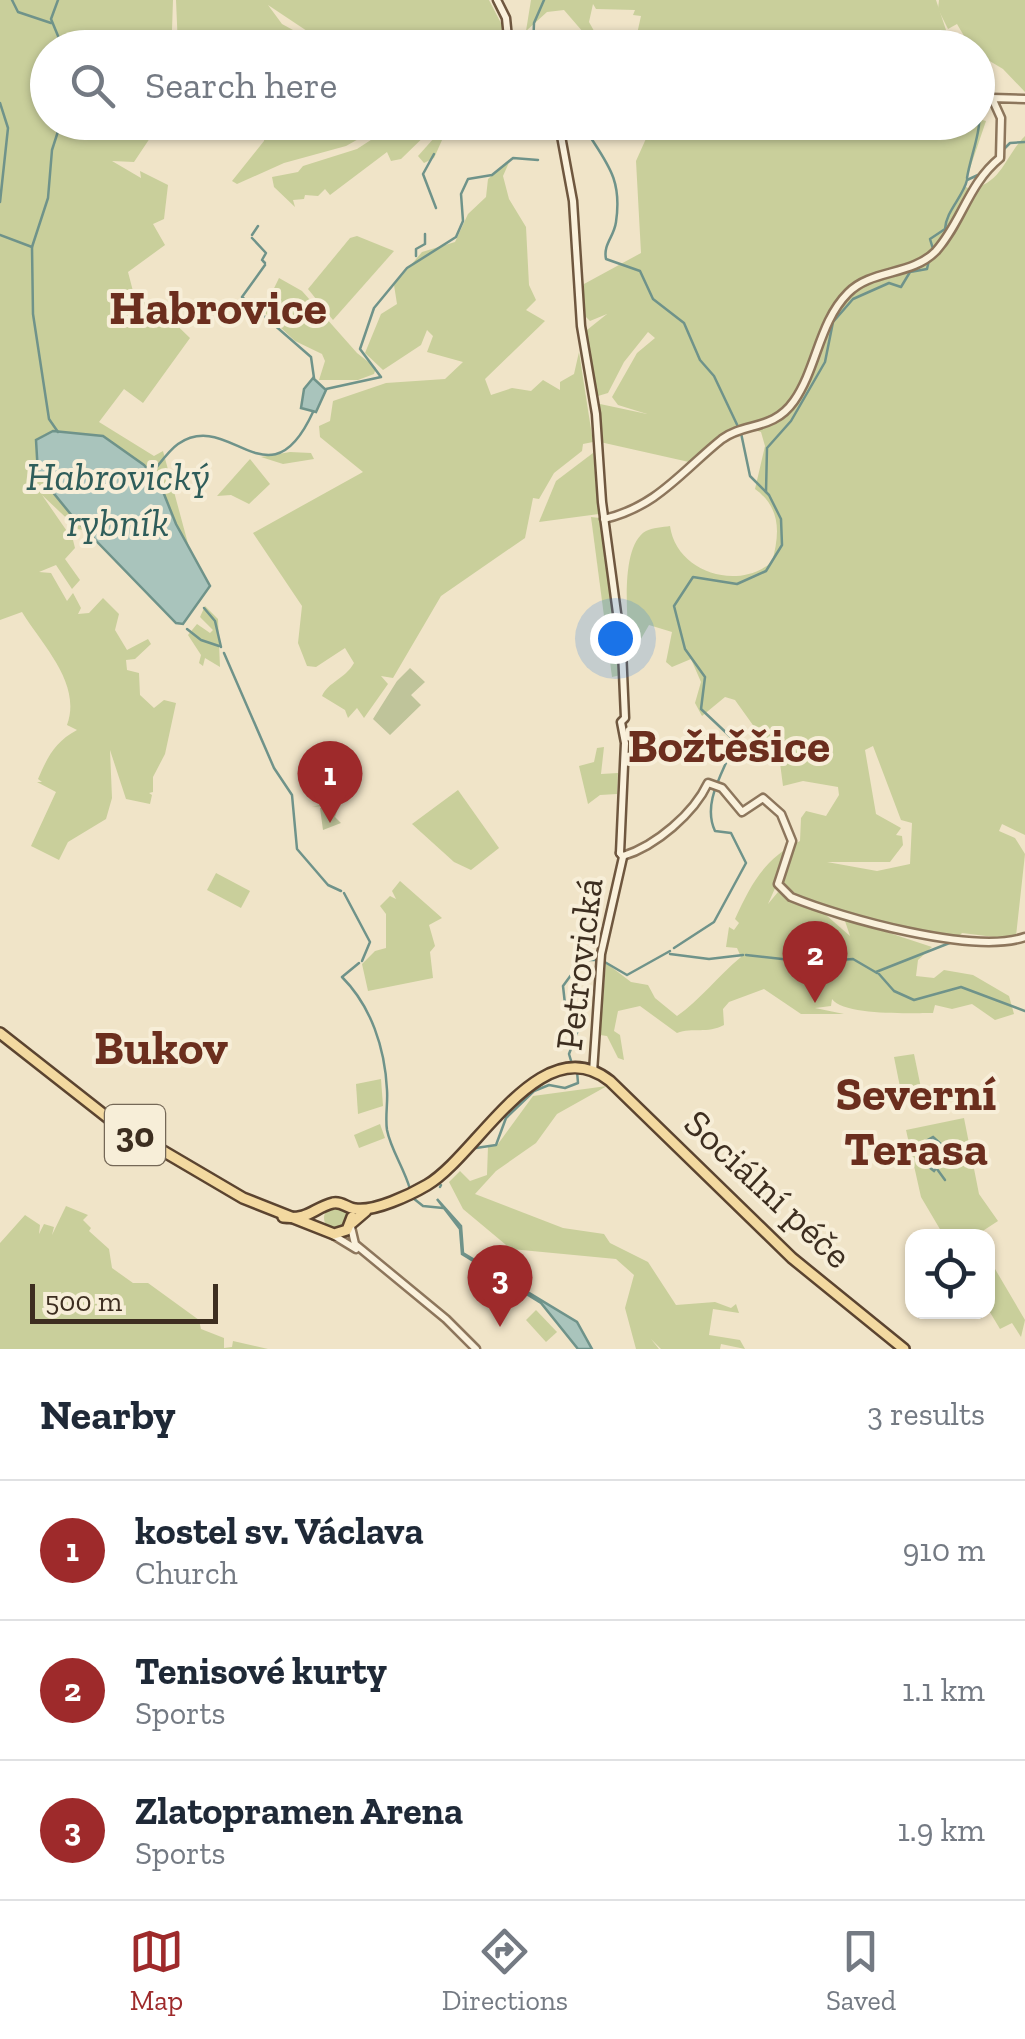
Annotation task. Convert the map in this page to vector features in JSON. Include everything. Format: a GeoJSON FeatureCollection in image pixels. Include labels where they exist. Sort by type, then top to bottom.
{"type":"FeatureCollection","features":[{"type":"Feature","properties":{"kind":"main road","name":"30"},"geometry":{"type":"LineString","coordinates":[[0,1033],[104,1116],[283,1217],[330,1233]]}},
{"type":"Feature","properties":{"kind":"main road"},"geometry":{"type":"LineString","coordinates":[[323,1210],[320,1220],[330,1233],[343,1233],[361,1213],[433,1185],[520,1096],[544,1081],[576,1070]]}},
{"type":"Feature","properties":{"kind":"main road"},"geometry":{"type":"LineString","coordinates":[[283,1217],[306,1217],[335,1203],[362,1209],[428,1184],[519,1094],[544,1078],[576,1070],[593,1072]]}},
{"type":"Feature","properties":{"kind":"main road","name":"Sociální péče"},"geometry":{"type":"LineString","coordinates":[[593,1072],[781,1254],[902,1349]]}},
{"type":"Feature","properties":{"kind":"main road"},"geometry":{"type":"LineString","coordinates":[[348,1207],[351,1224]]}},
{"type":"Feature","properties":{"kind":"street"},"geometry":{"type":"LineString","coordinates":[[497,0],[508,30]]}},
{"type":"Feature","properties":{"kind":"street"},"geometry":{"type":"LineString","coordinates":[[995,98],[1025,98]]}},
{"type":"Feature","properties":{"kind":"street"},"geometry":{"type":"LineString","coordinates":[[604,520],[670,489],[724,437],[768,424],[796,399],[820,350],[828,323],[848,293],[932,255],[972,186],[1003,153],[1001,118],[995,105]]}},
{"type":"Feature","properties":{"kind":"street","name":"Petrovická"},"geometry":{"type":"LineString","coordinates":[[562,140],[572,189],[580,326],[594,403],[604,520],[622,650],[625,722],[621,857],[601,954],[593,1072]]}},
{"type":"Feature","properties":{"kind":"street"},"geometry":{"type":"LineString","coordinates":[[621,857],[636,852],[698,804],[708,782],[742,812],[755,800],[766,799],[785,820],[792,844],[778,884],[791,897],[908,933],[1012,942],[1025,937]]}},
{"type":"Feature","properties":{"kind":"street"},"geometry":{"type":"LineString","coordinates":[[351,1224],[350,1236],[358,1246],[476,1349]]}},
{"type":"Feature","properties":{"kind":"street"},"geometry":{"type":"LineString","coordinates":[[330,1233],[453,1325]]}},
{"type":"Feature","properties":{"kind":"green space"},"geometry":{"type":"Polygon","coordinates":[[[0,0],[173,0],[172,30],[30,30],[30,140],[149,140],[134,162],[112,161],[141,178],[140,171],[168,185],[164,219],[153,224],[165,245],[128,272],[134,295],[159,308],[190,338],[143,403],[124,389],[99,422],[154,456],[163,451],[190,551],[159,491],[133,459],[117,447],[97,438],[62,433],[49,433],[36,440],[38,474],[91,532],[78,529],[42,495],[73,540],[75,548],[65,559],[80,580],[72,589],[56,565],[39,572],[51,573],[67,601],[73,593],[81,608],[78,614],[89,613],[103,598],[119,614],[115,630],[127,650],[148,639],[151,644],[135,659],[126,660],[127,670],[139,673],[140,695],[154,708],[164,700],[176,703],[165,754],[153,777],[150,804],[126,799],[110,750],[112,798],[106,819],[68,842],[59,860],[31,846],[56,792],[37,782],[42,782],[38,779],[53,750],[77,730],[67,725],[69,695],[58,666],[22,612],[0,620],[0,0]]]}},
{"type":"Feature","properties":{"kind":"green space"},"geometry":{"type":"Polygon","coordinates":[[[176,0],[489,0],[502,25],[502,30],[306,30],[268,5],[282,24],[293,30],[177,30],[176,0]]]}},
{"type":"Feature","properties":{"kind":"green space"},"geometry":{"type":"Polygon","coordinates":[[[531,0],[936,0],[946,30],[638,30],[641,16],[633,15],[635,10],[596,9],[593,4],[589,22],[593,30],[581,30],[564,10],[547,12],[526,30],[531,0]]]}},
{"type":"Feature","properties":{"kind":"green space"},"geometry":{"type":"Polygon","coordinates":[[[939,0],[1025,0],[1025,92],[995,64],[995,30],[961,30],[957,24],[948,29],[938,9],[939,0]]]}},
{"type":"Feature","properties":{"kind":"green space"},"geometry":{"type":"Polygon","coordinates":[[[1025,136],[1025,835],[1002,824],[999,831],[1015,838],[1025,854],[1016,936],[1010,939],[962,933],[915,934],[801,899],[776,886],[768,904],[778,892],[826,915],[850,936],[844,918],[932,947],[918,960],[916,976],[934,978],[944,970],[973,975],[1009,996],[1014,1014],[995,1020],[972,1004],[952,1009],[935,1005],[933,1013],[879,1012],[850,1008],[832,999],[831,1006],[815,1008],[844,1014],[801,1014],[764,989],[729,1002],[723,1009],[724,1025],[712,1029],[677,1033],[640,1006],[618,1011],[614,1031],[620,1035],[624,1060],[618,1058],[607,1036],[600,1035],[606,963],[631,982],[648,985],[655,998],[677,1016],[741,957],[737,948],[726,947],[729,927],[734,930],[739,923],[735,919],[760,874],[777,856],[800,841],[801,818],[806,811],[826,816],[839,795],[838,787],[803,781],[783,786],[780,763],[735,700],[725,697],[702,716],[695,703],[701,682],[691,659],[672,667],[666,662],[672,632],[649,625],[634,651],[629,646],[628,567],[637,539],[646,531],[670,526],[683,555],[695,565],[725,576],[758,571],[772,562],[777,531],[770,504],[755,489],[765,446],[761,432],[732,432],[696,462],[600,442],[600,404],[647,414],[618,405],[612,397],[637,353],[655,338],[648,332],[624,362],[608,393],[598,396],[586,353],[587,330],[607,314],[590,321],[583,314],[584,284],[641,253],[636,161],[645,140],[980,140],[964,186],[970,189],[996,175],[1025,136]],[[873,746],[865,750],[876,814],[901,828],[896,835],[902,836],[903,845],[890,862],[827,862],[877,871],[910,864],[912,823],[901,820],[873,746]]]}},
{"type":"Feature","properties":{"kind":"green space"},"geometry":{"type":"Polygon","coordinates":[[[357,140],[284,163],[237,184],[232,181],[264,141],[357,140]]]}},
{"type":"Feature","properties":{"kind":"green space"},"geometry":{"type":"Polygon","coordinates":[[[371,140],[421,140],[401,159],[391,161],[387,152],[330,195],[325,189],[318,196],[305,195],[304,199],[293,200],[295,207],[274,187],[272,177],[298,172],[303,166],[357,149],[371,140]]]}},
{"type":"Feature","properties":{"kind":"green space"},"geometry":{"type":"Polygon","coordinates":[[[432,140],[442,140],[434,158],[424,163],[418,156],[432,140]]]}},
{"type":"Feature","properties":{"kind":"green space"},"geometry":{"type":"Polygon","coordinates":[[[511,158],[503,176],[509,199],[526,227],[529,285],[536,300],[526,310],[545,321],[485,379],[491,395],[512,388],[531,391],[543,380],[560,390],[560,382],[574,374],[579,352],[593,442],[583,444],[582,451],[554,473],[539,499],[533,498],[525,538],[441,596],[393,678],[381,676],[388,684],[364,718],[357,708],[348,718],[345,710],[322,696],[354,663],[345,648],[316,667],[307,666],[298,643],[302,606],[253,533],[363,472],[320,437],[319,426],[330,421],[333,401],[386,383],[445,379],[463,362],[427,352],[433,336],[427,330],[421,345],[383,370],[365,353],[381,314],[397,304],[394,285],[422,252],[455,242],[468,214],[486,197],[488,179],[511,158]]]}},
{"type":"Feature","properties":{"kind":"green space"},"geometry":{"type":"Polygon","coordinates":[[[357,236],[394,251],[333,320],[308,289],[350,238],[357,236]]]}},
{"type":"Feature","properties":{"kind":"green space"},"geometry":{"type":"Polygon","coordinates":[[[279,278],[302,291],[357,353],[376,368],[374,374],[358,380],[319,380],[325,361],[322,354],[295,341],[263,311],[279,278]]]}},
{"type":"Feature","properties":{"kind":"green space"},"geometry":{"type":"Polygon","coordinates":[[[311,453],[314,459],[283,464],[261,457],[311,453]]]}},
{"type":"Feature","properties":{"kind":"green space"},"geometry":{"type":"Polygon","coordinates":[[[593,453],[599,514],[539,522],[556,481],[593,453]]]}},
{"type":"Feature","properties":{"kind":"green space"},"geometry":{"type":"Polygon","coordinates":[[[250,459],[270,484],[249,504],[231,495],[217,496],[250,459]]]}},
{"type":"Feature","properties":{"kind":"green space"},"geometry":{"type":"Polygon","coordinates":[[[591,517],[600,518],[602,526],[621,675],[612,677],[591,517]]]}},
{"type":"Feature","properties":{"kind":"green space"},"geometry":{"type":"Polygon","coordinates":[[[205,606],[218,619],[220,667],[205,658],[203,666],[199,663],[201,655],[188,635],[197,624],[210,633],[213,630],[200,617],[205,606]]]}},
{"type":"Feature","properties":{"kind":"green space"},"geometry":{"type":"Polygon","coordinates":[[[410,668],[425,682],[411,695],[421,705],[390,735],[373,719],[410,668]]]}},
{"type":"Feature","properties":{"kind":"green space"},"geometry":{"type":"Polygon","coordinates":[[[327,746],[332,751],[352,752],[346,799],[342,804],[312,807],[332,802],[310,750],[327,746]]]}},
{"type":"Feature","properties":{"kind":"green space"},"geometry":{"type":"Polygon","coordinates":[[[604,747],[601,774],[618,773],[617,794],[600,795],[588,804],[579,766],[594,762],[597,748],[604,747]]]}},
{"type":"Feature","properties":{"kind":"green space"},"geometry":{"type":"Polygon","coordinates":[[[458,790],[499,848],[471,870],[454,862],[412,824],[458,790]]]}},
{"type":"Feature","properties":{"kind":"green space"},"geometry":{"type":"Polygon","coordinates":[[[339,805],[335,817],[341,823],[323,830],[320,808],[339,805]]]}},
{"type":"Feature","properties":{"kind":"green space"},"geometry":{"type":"Polygon","coordinates":[[[216,873],[250,891],[241,908],[207,890],[216,873]]]}},
{"type":"Feature","properties":{"kind":"green space"},"geometry":{"type":"Polygon","coordinates":[[[400,881],[442,918],[429,925],[435,946],[430,952],[433,978],[368,991],[362,964],[375,951],[386,948],[386,914],[380,906],[390,896],[396,899],[392,891],[400,881]]]}},
{"type":"Feature","properties":{"kind":"green space"},"geometry":{"type":"Polygon","coordinates":[[[914,1054],[921,1088],[901,1092],[894,1057],[914,1054]]]}},
{"type":"Feature","properties":{"kind":"green space"},"geometry":{"type":"Polygon","coordinates":[[[381,1079],[383,1106],[358,1114],[356,1084],[381,1079]]]}},
{"type":"Feature","properties":{"kind":"green space"},"geometry":{"type":"Polygon","coordinates":[[[607,1086],[557,1114],[536,1143],[496,1171],[475,1194],[563,1228],[604,1234],[610,1243],[648,1262],[676,1305],[715,1302],[731,1308],[736,1304],[739,1313],[713,1309],[709,1335],[740,1340],[745,1349],[721,1344],[720,1349],[661,1349],[651,1339],[659,1349],[636,1349],[625,1308],[634,1275],[616,1259],[511,1249],[463,1209],[449,1182],[460,1171],[470,1181],[487,1175],[488,1146],[498,1144],[533,1096],[607,1086]]]}},
{"type":"Feature","properties":{"kind":"green space"},"geometry":{"type":"Polygon","coordinates":[[[964,1118],[979,1194],[998,1221],[986,1229],[940,1229],[921,1197],[906,1130],[964,1118]]]}},
{"type":"Feature","properties":{"kind":"green space"},"geometry":{"type":"Polygon","coordinates":[[[380,1124],[385,1138],[359,1148],[354,1135],[380,1124]]]}},
{"type":"Feature","properties":{"kind":"green space"},"geometry":{"type":"Polygon","coordinates":[[[66,1206],[88,1215],[83,1220],[109,1249],[112,1268],[133,1283],[148,1283],[199,1320],[201,1329],[224,1338],[224,1348],[232,1347],[233,1341],[268,1349],[0,1349],[0,1243],[25,1215],[40,1225],[39,1234],[44,1224],[54,1227],[52,1235],[66,1206]]]}},
{"type":"Feature","properties":{"kind":"green space"},"geometry":{"type":"Polygon","coordinates":[[[336,1206],[345,1209],[345,1227],[336,1230],[327,1227],[324,1218],[327,1209],[336,1206]]]}},
{"type":"Feature","properties":{"kind":"green space"},"geometry":{"type":"Polygon","coordinates":[[[995,1269],[1025,1320],[1021,1337],[1012,1323],[1000,1329],[994,1319],[995,1269]]]}},
{"type":"Feature","properties":{"kind":"green space"},"geometry":{"type":"Polygon","coordinates":[[[536,1310],[557,1332],[546,1342],[526,1320],[536,1310]]]}},
{"type":"Feature","properties":{"kind":"water"},"geometry":{"type":"Polygon","coordinates":[[[313,378],[326,390],[316,412],[301,408],[304,389],[313,378]]]}},
{"type":"Feature","properties":{"kind":"water","name":"Habrovický rybník"},"geometry":{"type":"Polygon","coordinates":[[[53,431],[103,436],[144,465],[160,484],[176,524],[210,586],[183,624],[176,623],[73,517],[38,474],[36,440],[53,431]]]}},
{"type":"Feature","properties":{"kind":"water"},"geometry":{"type":"Polygon","coordinates":[[[933,1137],[943,1146],[941,1162],[934,1171],[929,1167],[926,1141],[933,1137]]]}},
{"type":"Feature","properties":{"kind":"water"},"geometry":{"type":"Polygon","coordinates":[[[437,1199],[461,1226],[463,1253],[577,1322],[592,1349],[578,1349],[541,1303],[462,1254],[460,1229],[437,1199]]]}},
{"type":"Feature","properties":{"kind":"waterway"},"geometry":{"type":"LineString","coordinates":[[12,0],[18,12],[51,23]]}},
{"type":"Feature","properties":{"kind":"waterway"},"geometry":{"type":"LineString","coordinates":[[56,30],[51,19],[58,0]]}},
{"type":"Feature","properties":{"kind":"waterway"},"geometry":{"type":"LineString","coordinates":[[534,30],[544,0]]}},
{"type":"Feature","properties":{"kind":"waterway"},"geometry":{"type":"LineString","coordinates":[[0,103],[8,128],[0,202]]}},
{"type":"Feature","properties":{"kind":"waterway"},"geometry":{"type":"LineString","coordinates":[[55,140],[48,198],[32,247],[33,314],[49,419],[58,432]]}},
{"type":"Feature","properties":{"kind":"waterway"},"geometry":{"type":"LineString","coordinates":[[592,140],[610,169],[617,192],[616,222],[606,259],[640,271],[653,299],[684,323],[741,433],[750,476],[769,495],[781,519],[782,545],[766,571],[737,584],[693,577],[674,606],[685,649],[705,677],[701,709],[735,741],[716,785],[711,820],[715,831],[731,833],[746,863],[714,922],[674,948]]}},
{"type":"Feature","properties":{"kind":"waterway"},"geometry":{"type":"LineString","coordinates":[[967,178],[976,140]]}},
{"type":"Feature","properties":{"kind":"waterway"},"geometry":{"type":"LineString","coordinates":[[1002,151],[1010,143],[1025,142]]}},
{"type":"Feature","properties":{"kind":"waterway"},"geometry":{"type":"LineString","coordinates":[[434,154],[423,174],[436,208]]}},
{"type":"Feature","properties":{"kind":"waterway"},"geometry":{"type":"LineString","coordinates":[[326,389],[381,377],[360,349],[374,308],[407,268],[456,237],[463,221],[461,194],[468,179],[492,175],[513,158],[538,160]]}},
{"type":"Feature","properties":{"kind":"waterway"},"geometry":{"type":"LineString","coordinates":[[933,249],[930,239],[945,229],[967,180],[978,175]]}},
{"type":"Feature","properties":{"kind":"waterway"},"geometry":{"type":"LineString","coordinates":[[252,235],[258,226]]}},
{"type":"Feature","properties":{"kind":"waterway"},"geometry":{"type":"LineString","coordinates":[[416,256],[416,249],[425,244],[425,234]]}},
{"type":"Feature","properties":{"kind":"waterway"},"geometry":{"type":"LineString","coordinates":[[0,235],[32,247]]}},
{"type":"Feature","properties":{"kind":"waterway"},"geometry":{"type":"LineString","coordinates":[[252,238],[266,253],[262,260]]}},
{"type":"Feature","properties":{"kind":"waterway"},"geometry":{"type":"LineString","coordinates":[[766,492],[767,448],[791,421],[825,362],[833,322],[853,299],[889,283],[901,287],[910,272],[927,269],[929,260]]}},
{"type":"Feature","properties":{"kind":"waterway"},"geometry":{"type":"LineString","coordinates":[[265,265],[242,297],[311,357],[314,378]]}},
{"type":"Feature","properties":{"kind":"waterway"},"geometry":{"type":"LineString","coordinates":[[151,474],[174,447],[197,436],[215,437],[265,455],[281,452],[297,439],[313,412]]}},
{"type":"Feature","properties":{"kind":"waterway"},"geometry":{"type":"LineString","coordinates":[[204,608],[215,621],[221,647]]}},
{"type":"Feature","properties":{"kind":"waterway"},"geometry":{"type":"LineString","coordinates":[[187,629],[201,640],[219,646]]}},
{"type":"Feature","properties":{"kind":"waterway"},"geometry":{"type":"LineString","coordinates":[[224,653],[274,768],[292,795],[297,849],[328,885],[341,891]]}},
{"type":"Feature","properties":{"kind":"waterway"},"geometry":{"type":"LineString","coordinates":[[344,893],[370,942],[362,961]]}},
{"type":"Feature","properties":{"kind":"waterway"},"geometry":{"type":"LineString","coordinates":[[876,972],[952,942]]}},
{"type":"Feature","properties":{"kind":"waterway"},"geometry":{"type":"LineString","coordinates":[[603,961],[627,975],[670,951]]}},
{"type":"Feature","properties":{"kind":"waterway"},"geometry":{"type":"LineString","coordinates":[[670,954],[709,959],[743,955]]}},
{"type":"Feature","properties":{"kind":"waterway"},"geometry":{"type":"LineString","coordinates":[[746,955],[809,962],[853,959],[877,973]]}},
{"type":"Feature","properties":{"kind":"waterway"},"geometry":{"type":"LineString","coordinates":[[572,1064],[569,1054],[581,1022],[565,1004],[563,986],[582,960],[597,960]]}},
{"type":"Feature","properties":{"kind":"waterway"},"geometry":{"type":"LineString","coordinates":[[359,963],[342,977],[361,1001],[380,1043],[386,1074],[387,1130],[410,1189]]}},
{"type":"Feature","properties":{"kind":"waterway"},"geometry":{"type":"LineString","coordinates":[[879,974],[894,991],[914,1000],[961,987],[1025,1011]]}},
{"type":"Feature","properties":{"kind":"waterway"},"geometry":{"type":"LineString","coordinates":[[476,1148],[496,1145],[506,1118],[534,1091],[549,1085],[565,1088],[578,1083],[577,1071]]}},
{"type":"Feature","properties":{"kind":"waterway"},"geometry":{"type":"LineString","coordinates":[[445,1165],[461,1150]]}},
{"type":"Feature","properties":{"kind":"waterway"},"geometry":{"type":"LineString","coordinates":[[937,1169],[945,1180]]}},
{"type":"Feature","properties":{"kind":"waterway"},"geometry":{"type":"LineString","coordinates":[[413,1198],[423,1206],[443,1208]]}},
{"type":"Feature","properties":{"kind":"place","name":"kostel sv. Václava"},"geometry":{"type":"Point","coordinates":[330,823]}},
{"type":"Feature","properties":{"kind":"place","name":"Tenisové kurty"},"geometry":{"type":"Point","coordinates":[815,1003]}},
{"type":"Feature","properties":{"kind":"place","name":"Zlatopramen Arena"},"geometry":{"type":"Point","coordinates":[500,1327]}},
{"type":"Feature","properties":{"kind":"district","name":"Habrovice"},"geometry":{"type":"Point","coordinates":[218,307]}},
{"type":"Feature","properties":{"kind":"district","name":"Božtěšice"},"geometry":{"type":"Point","coordinates":[729,745]}},
{"type":"Feature","properties":{"kind":"district","name":"Bukov"},"geometry":{"type":"Point","coordinates":[161,1047]}},
{"type":"Feature","properties":{"kind":"district","name":"Severní Terasa"},"geometry":{"type":"Point","coordinates":[916,1120]}}]}
